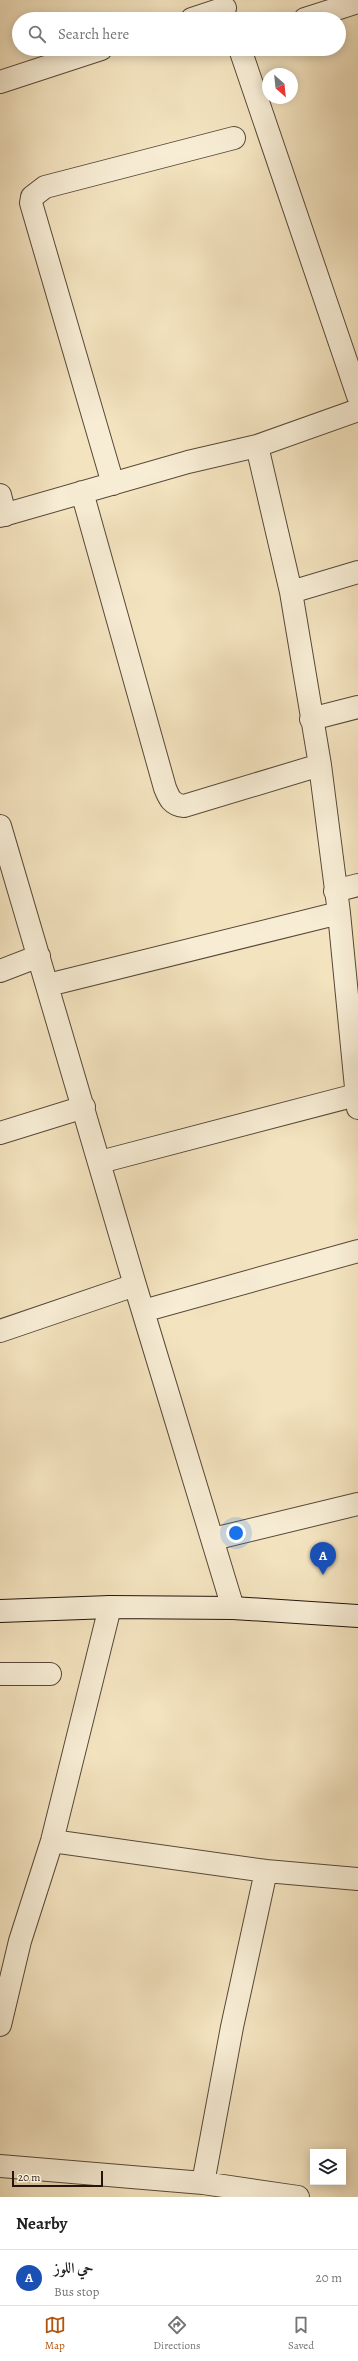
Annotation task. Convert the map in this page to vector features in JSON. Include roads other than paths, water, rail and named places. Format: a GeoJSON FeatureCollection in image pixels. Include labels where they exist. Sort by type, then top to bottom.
{"type":"FeatureCollection","features":[{"type":"Feature","properties":{"kind":"street"},"geometry":{"type":"LineString","coordinates":[[327,12],[358,2]]}},
{"type":"Feature","properties":{"kind":"street"},"geometry":{"type":"LineString","coordinates":[[216,12],[226,9]]}},
{"type":"Feature","properties":{"kind":"street"},"geometry":{"type":"LineString","coordinates":[[0,82],[80,56]]}},
{"type":"Feature","properties":{"kind":"street"},"geometry":{"type":"LineString","coordinates":[[242,56],[358,396]]}},
{"type":"Feature","properties":{"kind":"street"},"geometry":{"type":"LineString","coordinates":[[113,484],[31,203],[32,197],[44,187],[234,138]]}},
{"type":"Feature","properties":{"kind":"street"},"geometry":{"type":"LineString","coordinates":[[2,509],[82,492],[188,462],[257,446],[358,410]]}},
{"type":"Feature","properties":{"kind":"street"},"geometry":{"type":"LineString","coordinates":[[100,1162],[357,1101],[354,1022],[335,891],[320,765],[311,719],[291,592],[257,446]]}},
{"type":"Feature","properties":{"kind":"street"},"geometry":{"type":"LineString","coordinates":[[82,492],[165,788],[170,800],[177,805],[184,806],[320,765]]}},
{"type":"Feature","properties":{"kind":"street"},"geometry":{"type":"LineString","coordinates":[[291,592],[358,572]]}},
{"type":"Feature","properties":{"kind":"street"},"geometry":{"type":"LineString","coordinates":[[311,719],[358,707]]}},
{"type":"Feature","properties":{"kind":"street"},"geometry":{"type":"LineString","coordinates":[[0,826],[84,1107],[135,1285],[233,1608]]}},
{"type":"Feature","properties":{"kind":"street"},"geometry":{"type":"LineString","coordinates":[[335,891],[358,885]]}},
{"type":"Feature","properties":{"kind":"street"},"geometry":{"type":"LineString","coordinates":[[48,985],[339,914]]}},
{"type":"Feature","properties":{"kind":"street"},"geometry":{"type":"LineString","coordinates":[[0,971],[39,956]]}},
{"type":"Feature","properties":{"kind":"street"},"geometry":{"type":"LineString","coordinates":[[0,1133],[84,1107]]}},
{"type":"Feature","properties":{"kind":"street"},"geometry":{"type":"LineString","coordinates":[[143,1311],[358,1251]]}},
{"type":"Feature","properties":{"kind":"street"},"geometry":{"type":"LineString","coordinates":[[0,1332],[135,1285]]}},
{"type":"Feature","properties":{"kind":"street"},"geometry":{"type":"LineString","coordinates":[[212,1539],[358,1504]]}},
{"type":"Feature","properties":{"kind":"street"},"geometry":{"type":"LineString","coordinates":[[0,2025],[20,1941],[52,1841],[110,1607]]}},
{"type":"Feature","properties":{"kind":"street"},"geometry":{"type":"LineString","coordinates":[[1,1609],[110,1607],[233,1608],[358,1616]]}},
{"type":"Feature","properties":{"kind":"street"},"geometry":{"type":"LineString","coordinates":[[0,1674],[50,1674]]}},
{"type":"Feature","properties":{"kind":"street"},"geometry":{"type":"LineString","coordinates":[[52,1841],[266,1871],[358,1880]]}},
{"type":"Feature","properties":{"kind":"street"},"geometry":{"type":"LineString","coordinates":[[203,2183],[232,2027],[266,1871]]}},
{"type":"Feature","properties":{"kind":"street"},"geometry":{"type":"LineString","coordinates":[[0,2166],[203,2183],[298,2197]]}},
{"type":"Feature","properties":{"kind":"place","name":"حي اللوز"},"geometry":{"type":"Point","coordinates":[323,1575]}}]}
